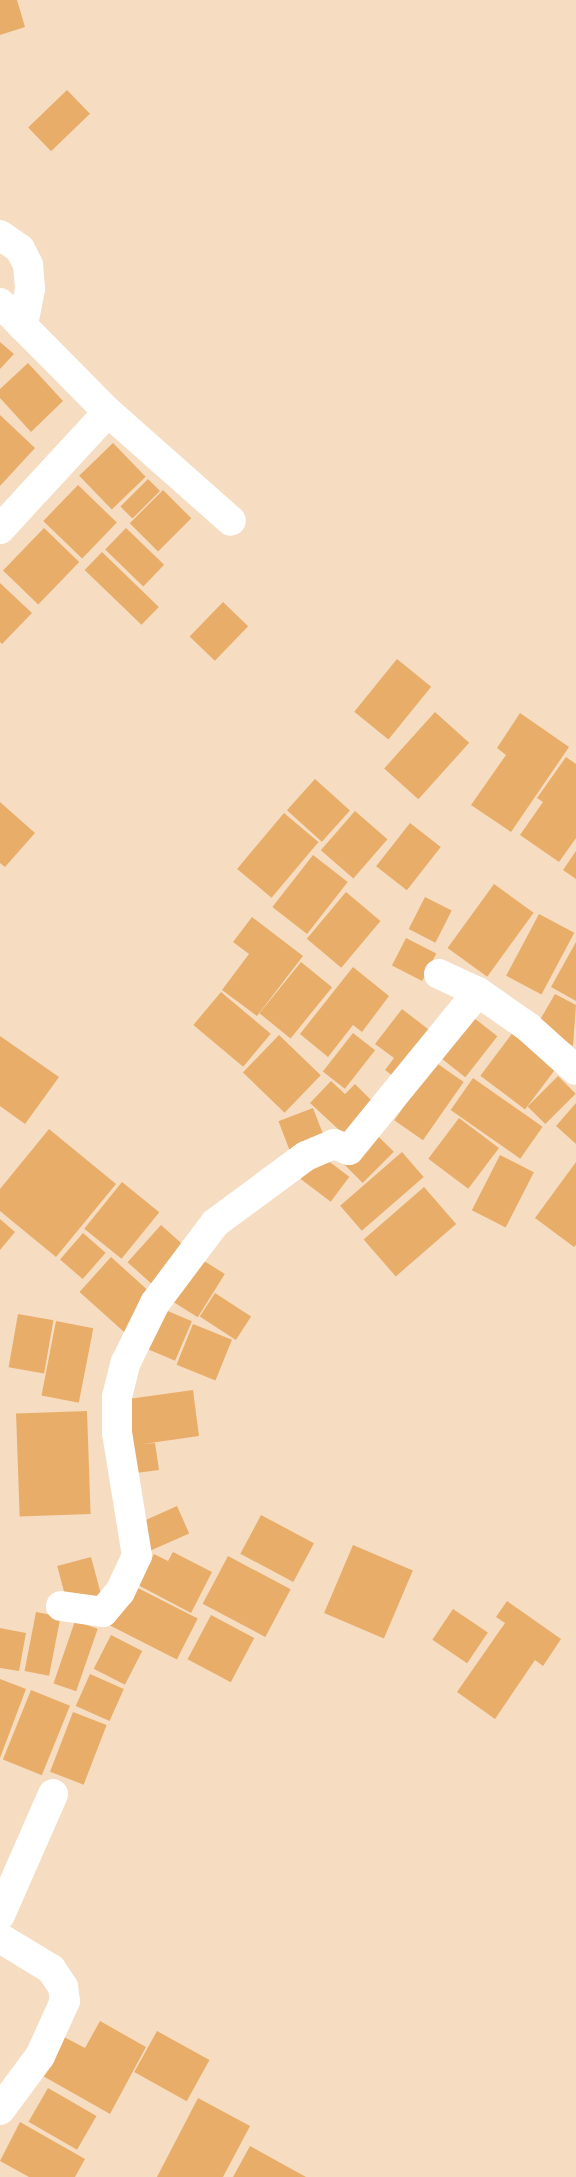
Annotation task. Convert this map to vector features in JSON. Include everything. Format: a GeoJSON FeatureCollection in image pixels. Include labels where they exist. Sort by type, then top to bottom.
{"type":"FeatureCollection","features":[{"type":"Feature","properties":{"kind":"street"},"geometry":{"type":"LineString","coordinates":[[0,235],[20,249],[28,266],[30,289],[22,326]]}},
{"type":"Feature","properties":{"kind":"street"},"geometry":{"type":"LineString","coordinates":[[0,303],[108,412],[231,521]]}},
{"type":"Feature","properties":{"kind":"street"},"geometry":{"type":"LineString","coordinates":[[0,529],[108,412]]}},
{"type":"Feature","properties":{"kind":"street"},"geometry":{"type":"LineString","coordinates":[[439,974],[478,992],[528,1027],[576,1070]]}},
{"type":"Feature","properties":{"kind":"street"},"geometry":{"type":"LineString","coordinates":[[60,1606],[103,1612],[120,1592],[137,1556],[117,1433],[117,1397],[126,1362],[155,1303],[223,1216],[306,1156],[334,1144],[349,1150],[478,992]]}},
{"type":"Feature","properties":{"kind":"street"},"geometry":{"type":"LineString","coordinates":[[0,1915],[53,1794]]}},
{"type":"Feature","properties":{"kind":"street"},"geometry":{"type":"LineString","coordinates":[[0,1938],[51,1970],[63,1987],[65,2001],[40,2056],[0,2110]]}},
{"type":"Feature","properties":{"kind":"building"},"geometry":{"type":"Polygon","coordinates":[[[0,0],[17,0],[25,27],[0,35],[0,0]]]}},
{"type":"Feature","properties":{"kind":"building"},"geometry":{"type":"Polygon","coordinates":[[[67,90],[90,114],[51,151],[28,128],[67,90]]]}},
{"type":"Feature","properties":{"kind":"building"},"geometry":{"type":"Polygon","coordinates":[[[0,342],[14,354],[0,369],[0,342]]]}},
{"type":"Feature","properties":{"kind":"building"},"geometry":{"type":"Polygon","coordinates":[[[28,363],[63,401],[31,432],[0,398],[0,389],[28,363]]]}},
{"type":"Feature","properties":{"kind":"building"},"geometry":{"type":"Polygon","coordinates":[[[0,415],[35,448],[0,486],[0,415]]]}},
{"type":"Feature","properties":{"kind":"building"},"geometry":{"type":"Polygon","coordinates":[[[113,443],[146,477],[112,509],[79,476],[113,443]]]}},
{"type":"Feature","properties":{"kind":"building"},"geometry":{"type":"Polygon","coordinates":[[[148,479],[160,491],[132,519],[120,507],[148,479]]]}},
{"type":"Feature","properties":{"kind":"building"},"geometry":{"type":"Polygon","coordinates":[[[78,485],[117,523],[82,558],[43,521],[78,485]]]}},
{"type":"Feature","properties":{"kind":"building"},"geometry":{"type":"Polygon","coordinates":[[[163,490],[191,518],[158,552],[130,523],[163,490]]]}},
{"type":"Feature","properties":{"kind":"building"},"geometry":{"type":"Polygon","coordinates":[[[44,528],[79,562],[38,604],[3,570],[44,528]]]}},
{"type":"Feature","properties":{"kind":"building"},"geometry":{"type":"Polygon","coordinates":[[[126,528],[164,565],[143,586],[105,550],[126,528]]]}},
{"type":"Feature","properties":{"kind":"building"},"geometry":{"type":"Polygon","coordinates":[[[102,552],[159,607],[141,625],[85,570],[102,552]]]}},
{"type":"Feature","properties":{"kind":"building"},"geometry":{"type":"Polygon","coordinates":[[[0,583],[32,613],[2,644],[0,642],[0,583]]]}},
{"type":"Feature","properties":{"kind":"building"},"geometry":{"type":"Polygon","coordinates":[[[223,602],[248,626],[215,661],[190,637],[223,602]]]}},
{"type":"Feature","properties":{"kind":"building"},"geometry":{"type":"Polygon","coordinates":[[[397,659],[431,687],[388,740],[354,712],[397,659]]]}},
{"type":"Feature","properties":{"kind":"building"},"geometry":{"type":"Polygon","coordinates":[[[435,712],[469,743],[418,799],[384,768],[435,712]]]}},
{"type":"Feature","properties":{"kind":"building"},"geometry":{"type":"Polygon","coordinates":[[[520,713],[569,747],[511,832],[471,805],[506,755],[497,748],[520,713]]]}},
{"type":"Feature","properties":{"kind":"building"},"geometry":{"type":"Polygon","coordinates":[[[566,757],[576,764],[576,838],[559,862],[520,835],[543,802],[537,798],[566,757]]]}},
{"type":"Feature","properties":{"kind":"building"},"geometry":{"type":"Polygon","coordinates":[[[315,779],[350,810],[322,842],[287,810],[315,779]]]}},
{"type":"Feature","properties":{"kind":"building"},"geometry":{"type":"Polygon","coordinates":[[[0,802],[35,833],[5,867],[0,863],[0,802]]]}},
{"type":"Feature","properties":{"kind":"building"},"geometry":{"type":"Polygon","coordinates":[[[355,811],[387,839],[353,878],[321,850],[355,811]]]}},
{"type":"Feature","properties":{"kind":"building"},"geometry":{"type":"Polygon","coordinates":[[[284,813],[318,842],[272,898],[237,869],[284,813]]]}},
{"type":"Feature","properties":{"kind":"building"},"geometry":{"type":"Polygon","coordinates":[[[410,823],[441,847],[407,890],[376,866],[410,823]]]}},
{"type":"Feature","properties":{"kind":"building"},"geometry":{"type":"Polygon","coordinates":[[[576,851],[576,879],[563,870],[576,851]]]}},
{"type":"Feature","properties":{"kind":"building"},"geometry":{"type":"Polygon","coordinates":[[[313,855],[348,882],[307,934],[272,907],[313,855]]]}},
{"type":"Feature","properties":{"kind":"building"},"geometry":{"type":"Polygon","coordinates":[[[494,884],[534,913],[487,977],[448,948],[494,884]]]}},
{"type":"Feature","properties":{"kind":"building"},"geometry":{"type":"Polygon","coordinates":[[[346,892],[380,921],[341,968],[307,939],[346,892]]]}},
{"type":"Feature","properties":{"kind":"building"},"geometry":{"type":"Polygon","coordinates":[[[425,897],[452,911],[435,943],[409,929],[425,897]]]}},
{"type":"Feature","properties":{"kind":"building"},"geometry":{"type":"Polygon","coordinates":[[[539,914],[574,933],[541,995],[506,976],[539,914]]]}},
{"type":"Feature","properties":{"kind":"building"},"geometry":{"type":"Polygon","coordinates":[[[252,917],[303,956],[257,1016],[222,990],[249,954],[233,942],[252,917]]]}},
{"type":"Feature","properties":{"kind":"building"},"geometry":{"type":"Polygon","coordinates":[[[406,938],[436,953],[422,981],[392,966],[406,938]]]}},
{"type":"Feature","properties":{"kind":"building"},"geometry":{"type":"Polygon","coordinates":[[[576,942],[576,1001],[551,987],[576,942]]]}},
{"type":"Feature","properties":{"kind":"building"},"geometry":{"type":"Polygon","coordinates":[[[301,962],[332,987],[291,1038],[259,1013],[301,962]]]}},
{"type":"Feature","properties":{"kind":"building"},"geometry":{"type":"Polygon","coordinates":[[[353,967],[389,996],[362,1032],[353,1025],[328,1057],[300,1034],[353,967]]]}},
{"type":"Feature","properties":{"kind":"building"},"geometry":{"type":"Polygon","coordinates":[[[221,992],[271,1034],[243,1067],[193,1025],[221,992]]]}},
{"type":"Feature","properties":{"kind":"building"},"geometry":{"type":"Polygon","coordinates":[[[555,994],[576,1005],[573,1046],[537,1025],[555,994]]]}},
{"type":"Feature","properties":{"kind":"building"},"geometry":{"type":"Polygon","coordinates":[[[402,1009],[437,1036],[401,1082],[385,1070],[394,1058],[375,1044],[402,1009]]]}},
{"type":"Feature","properties":{"kind":"building"},"geometry":{"type":"Polygon","coordinates":[[[469,1014],[497,1036],[465,1077],[437,1055],[469,1014]]]}},
{"type":"Feature","properties":{"kind":"building"},"geometry":{"type":"Polygon","coordinates":[[[517,1027],[562,1061],[525,1109],[480,1076],[517,1027]]]}},
{"type":"Feature","properties":{"kind":"building"},"geometry":{"type":"Polygon","coordinates":[[[353,1033],[375,1050],[345,1089],[323,1072],[353,1033]]]}},
{"type":"Feature","properties":{"kind":"building"},"geometry":{"type":"Polygon","coordinates":[[[279,1035],[321,1075],[285,1113],[243,1072],[279,1035]]]}},
{"type":"Feature","properties":{"kind":"building"},"geometry":{"type":"Polygon","coordinates":[[[0,1036],[59,1077],[25,1124],[0,1106],[0,1036]]]}},
{"type":"Feature","properties":{"kind":"building"},"geometry":{"type":"Polygon","coordinates":[[[435,1062],[464,1082],[423,1140],[394,1120],[435,1062]]]}},
{"type":"Feature","properties":{"kind":"building"},"geometry":{"type":"Polygon","coordinates":[[[558,1076],[576,1094],[545,1124],[528,1106],[558,1076]]]}},
{"type":"Feature","properties":{"kind":"building"},"geometry":{"type":"Polygon","coordinates":[[[473,1078],[543,1127],[520,1159],[451,1110],[473,1078]]]}},
{"type":"Feature","properties":{"kind":"building"},"geometry":{"type":"Polygon","coordinates":[[[331,1081],[345,1094],[355,1084],[381,1110],[351,1141],[310,1103],[331,1081]]]}},
{"type":"Feature","properties":{"kind":"building"},"geometry":{"type":"Polygon","coordinates":[[[576,1103],[576,1144],[556,1126],[576,1103]]]}},
{"type":"Feature","properties":{"kind":"building"},"geometry":{"type":"Polygon","coordinates":[[[313,1108],[325,1139],[290,1152],[278,1121],[313,1108]]]}},
{"type":"Feature","properties":{"kind":"building"},"geometry":{"type":"Polygon","coordinates":[[[459,1118],[499,1148],[468,1189],[428,1159],[459,1118]]]}},
{"type":"Feature","properties":{"kind":"building"},"geometry":{"type":"Polygon","coordinates":[[[49,1129],[116,1184],[56,1257],[0,1211],[0,1189],[49,1129]]]}},
{"type":"Feature","properties":{"kind":"building"},"geometry":{"type":"Polygon","coordinates":[[[374,1132],[394,1152],[363,1183],[343,1163],[374,1132]]]}},
{"type":"Feature","properties":{"kind":"building"},"geometry":{"type":"Polygon","coordinates":[[[402,1152],[424,1177],[362,1231],[340,1206],[402,1152]]]}},
{"type":"Feature","properties":{"kind":"building"},"geometry":{"type":"Polygon","coordinates":[[[319,1154],[349,1177],[331,1202],[300,1179],[319,1154]]]}},
{"type":"Feature","properties":{"kind":"building"},"geometry":{"type":"Polygon","coordinates":[[[500,1155],[534,1172],[506,1227],[472,1210],[500,1155]]]}},
{"type":"Feature","properties":{"kind":"building"},"geometry":{"type":"Polygon","coordinates":[[[576,1162],[576,1245],[574,1247],[535,1218],[576,1162]]]}},
{"type":"Feature","properties":{"kind":"building"},"geometry":{"type":"Polygon","coordinates":[[[122,1182],[159,1212],[122,1259],[84,1229],[122,1182]]]}},
{"type":"Feature","properties":{"kind":"building"},"geometry":{"type":"Polygon","coordinates":[[[424,1187],[456,1224],[396,1276],[364,1239],[424,1187]]]}},
{"type":"Feature","properties":{"kind":"building"},"geometry":{"type":"Polygon","coordinates":[[[0,1219],[15,1232],[0,1250],[0,1219]]]}},
{"type":"Feature","properties":{"kind":"building"},"geometry":{"type":"Polygon","coordinates":[[[161,1225],[188,1249],[154,1286],[128,1262],[161,1225]]]}},
{"type":"Feature","properties":{"kind":"building"},"geometry":{"type":"Polygon","coordinates":[[[83,1233],[106,1253],[83,1279],[60,1259],[83,1233]]]}},
{"type":"Feature","properties":{"kind":"building"},"geometry":{"type":"Polygon","coordinates":[[[196,1256],[225,1274],[198,1317],[169,1299],[196,1256]]]}},
{"type":"Feature","properties":{"kind":"building"},"geometry":{"type":"Polygon","coordinates":[[[111,1257],[156,1297],[124,1332],[80,1292],[111,1257]]]}},
{"type":"Feature","properties":{"kind":"building"},"geometry":{"type":"Polygon","coordinates":[[[215,1293],[251,1316],[236,1340],[200,1316],[215,1293]]]}},
{"type":"Feature","properties":{"kind":"building"},"geometry":{"type":"Polygon","coordinates":[[[156,1306],[192,1321],[175,1361],[139,1346],[156,1306]]]}},
{"type":"Feature","properties":{"kind":"building"},"geometry":{"type":"Polygon","coordinates":[[[18,1314],[53,1320],[44,1373],[9,1367],[18,1314]]]}},
{"type":"Feature","properties":{"kind":"building"},"geometry":{"type":"Polygon","coordinates":[[[56,1321],[93,1328],[79,1403],[41,1396],[56,1321]]]}},
{"type":"Feature","properties":{"kind":"building"},"geometry":{"type":"Polygon","coordinates":[[[193,1324],[232,1340],[215,1381],[177,1365],[193,1324]]]}},
{"type":"Feature","properties":{"kind":"building"},"geometry":{"type":"Polygon","coordinates":[[[193,1390],[199,1436],[143,1444],[155,1443],[159,1470],[128,1474],[121,1400],[193,1390]]]}},
{"type":"Feature","properties":{"kind":"building"},"geometry":{"type":"Polygon","coordinates":[[[87,1411],[91,1514],[20,1516],[16,1413],[87,1411]]]}},
{"type":"Feature","properties":{"kind":"building"},"geometry":{"type":"Polygon","coordinates":[[[177,1506],[189,1533],[149,1551],[137,1524],[177,1506]]]}},
{"type":"Feature","properties":{"kind":"building"},"geometry":{"type":"Polygon","coordinates":[[[261,1515],[314,1543],[293,1582],[240,1554],[261,1515]]]}},
{"type":"Feature","properties":{"kind":"building"},"geometry":{"type":"Polygon","coordinates":[[[353,1545],[413,1570],[384,1639],[324,1613],[353,1545]]]}},
{"type":"Feature","properties":{"kind":"building"},"geometry":{"type":"Polygon","coordinates":[[[173,1552],[212,1572],[191,1613],[138,1585],[154,1554],[168,1561],[173,1552]]]}},
{"type":"Feature","properties":{"kind":"building"},"geometry":{"type":"Polygon","coordinates":[[[228,1556],[291,1589],[265,1637],[203,1604],[228,1556]]]}},
{"type":"Feature","properties":{"kind":"building"},"geometry":{"type":"Polygon","coordinates":[[[91,1557],[101,1595],[67,1604],[57,1566],[91,1557]]]}},
{"type":"Feature","properties":{"kind":"building"},"geometry":{"type":"Polygon","coordinates":[[[130,1584],[198,1619],[177,1659],[109,1625],[130,1584]]]}},
{"type":"Feature","properties":{"kind":"building"},"geometry":{"type":"Polygon","coordinates":[[[507,1601],[561,1639],[543,1666],[535,1660],[495,1719],[457,1692],[505,1623],[496,1617],[507,1601]]]}},
{"type":"Feature","properties":{"kind":"building"},"geometry":{"type":"Polygon","coordinates":[[[453,1609],[488,1632],[467,1663],[432,1640],[453,1609]]]}},
{"type":"Feature","properties":{"kind":"building"},"geometry":{"type":"Polygon","coordinates":[[[36,1612],[61,1617],[49,1676],[25,1671],[36,1612]]]}},
{"type":"Feature","properties":{"kind":"building"},"geometry":{"type":"Polygon","coordinates":[[[211,1615],[254,1638],[231,1682],[188,1659],[211,1615]]]}},
{"type":"Feature","properties":{"kind":"building"},"geometry":{"type":"Polygon","coordinates":[[[75,1621],[98,1629],[76,1691],[54,1683],[75,1621]]]}},
{"type":"Feature","properties":{"kind":"building"},"geometry":{"type":"Polygon","coordinates":[[[0,1628],[26,1633],[19,1671],[0,1668],[0,1628]]]}},
{"type":"Feature","properties":{"kind":"building"},"geometry":{"type":"Polygon","coordinates":[[[111,1635],[142,1651],[125,1685],[94,1669],[111,1635]]]}},
{"type":"Feature","properties":{"kind":"building"},"geometry":{"type":"Polygon","coordinates":[[[90,1674],[124,1689],[110,1721],[76,1706],[90,1674]]]}},
{"type":"Feature","properties":{"kind":"building"},"geometry":{"type":"Polygon","coordinates":[[[0,1679],[26,1689],[0,1758],[0,1679]]]}},
{"type":"Feature","properties":{"kind":"building"},"geometry":{"type":"Polygon","coordinates":[[[31,1690],[70,1706],[42,1775],[3,1760],[31,1690]]]}},
{"type":"Feature","properties":{"kind":"building"},"geometry":{"type":"Polygon","coordinates":[[[73,1712],[107,1725],[84,1785],[50,1772],[73,1712]]]}},
{"type":"Feature","properties":{"kind":"building"},"geometry":{"type":"Polygon","coordinates":[[[100,2021],[146,2047],[110,2114],[43,2076],[64,2037],[85,2048],[100,2021]]]}},
{"type":"Feature","properties":{"kind":"building"},"geometry":{"type":"Polygon","coordinates":[[[157,2031],[209,2060],[187,2101],[134,2072],[157,2031]]]}},
{"type":"Feature","properties":{"kind":"building"},"geometry":{"type":"Polygon","coordinates":[[[48,2088],[96,2116],[77,2150],[28,2122],[48,2088]]]}},
{"type":"Feature","properties":{"kind":"building"},"geometry":{"type":"Polygon","coordinates":[[[198,2098],[250,2126],[223,2177],[157,2177],[198,2098]]]}},
{"type":"Feature","properties":{"kind":"building"},"geometry":{"type":"Polygon","coordinates":[[[20,2122],[85,2159],[75,2177],[29,2177],[0,2161],[20,2122]]]}},
{"type":"Feature","properties":{"kind":"building"},"geometry":{"type":"Polygon","coordinates":[[[250,2146],[306,2177],[233,2177],[250,2146]]]}}]}
